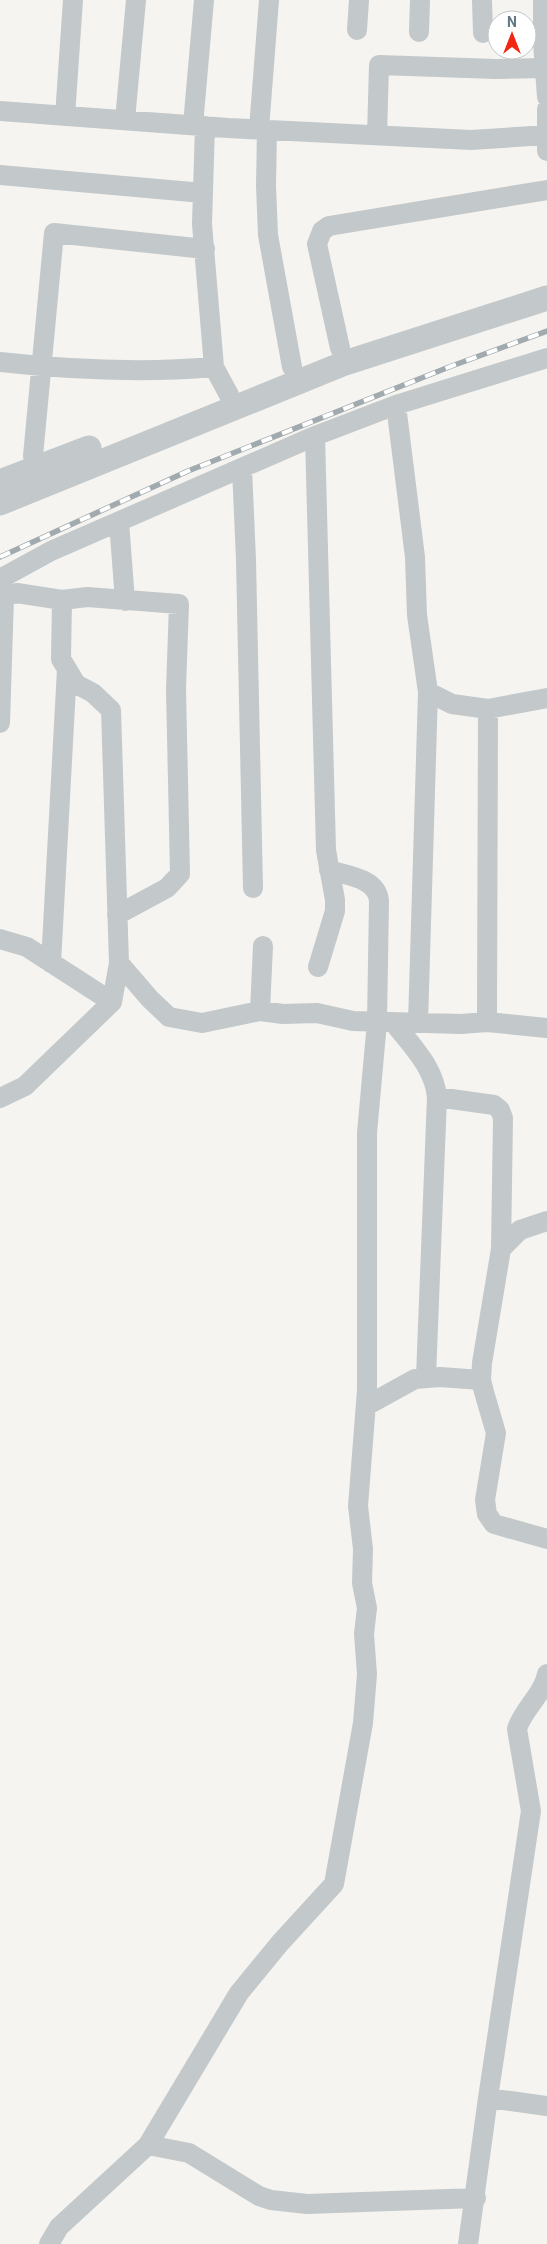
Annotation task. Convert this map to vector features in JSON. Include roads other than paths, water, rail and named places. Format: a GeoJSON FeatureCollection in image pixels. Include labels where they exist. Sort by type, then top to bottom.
{"type":"FeatureCollection","features":[{"type":"Feature","properties":{"kind":"street"},"geometry":{"type":"LineString","coordinates":[[65,116],[73,0]]}},
{"type":"Feature","properties":{"kind":"street"},"geometry":{"type":"LineString","coordinates":[[125,120],[136,0]]}},
{"type":"Feature","properties":{"kind":"street"},"geometry":{"type":"LineString","coordinates":[[204,0],[199,126],[203,193],[202,224],[214,367],[229,394]]}},
{"type":"Feature","properties":{"kind":"street"},"geometry":{"type":"LineString","coordinates":[[269,0],[263,130],[268,235],[292,367]]}},
{"type":"Feature","properties":{"kind":"street"},"geometry":{"type":"LineString","coordinates":[[357,30],[358,0]]}},
{"type":"Feature","properties":{"kind":"street"},"geometry":{"type":"LineString","coordinates":[[418,32],[420,0]]}},
{"type":"Feature","properties":{"kind":"street"},"geometry":{"type":"LineString","coordinates":[[482,0],[482,33]]}},
{"type":"Feature","properties":{"kind":"street"},"geometry":{"type":"LineString","coordinates":[[543,0],[547,97]]}},
{"type":"Feature","properties":{"kind":"street"},"geometry":{"type":"LineString","coordinates":[[377,136],[379,65],[496,69],[545,68]]}},
{"type":"Feature","properties":{"kind":"street"},"geometry":{"type":"LineString","coordinates":[[547,109],[547,151]]}},
{"type":"Feature","properties":{"kind":"street"},"geometry":{"type":"LineString","coordinates":[[1,116],[65,116],[263,130],[471,140],[547,135]]}},
{"type":"Feature","properties":{"kind":"street"},"geometry":{"type":"LineString","coordinates":[[0,175],[203,193]]}},
{"type":"Feature","properties":{"kind":"street"},"geometry":{"type":"LineString","coordinates":[[340,348],[317,244],[322,231],[329,226],[547,190]]}},
{"type":"Feature","properties":{"kind":"street"},"geometry":{"type":"LineString","coordinates":[[33,456],[54,233],[205,249]]}},
{"type":"Feature","properties":{"kind":"street"},"geometry":{"type":"LineString","coordinates":[[0,482],[229,394],[340,348],[547,280]]}},
{"type":"Feature","properties":{"kind":"street"},"geometry":{"type":"LineString","coordinates":[[0,503],[345,363],[547,298]]}},
{"type":"Feature","properties":{"kind":"street"},"geometry":{"type":"LineString","coordinates":[[1,591],[51,551],[316,436],[396,405],[547,358]]}},
{"type":"Feature","properties":{"kind":"street"},"geometry":{"type":"LineString","coordinates":[[0,362],[41,366],[167,371],[214,367]]}},
{"type":"Feature","properties":{"kind":"street"},"geometry":{"type":"LineString","coordinates":[[396,405],[416,557],[417,615],[428,692],[418,1023]]}},
{"type":"Feature","properties":{"kind":"street"},"geometry":{"type":"LineString","coordinates":[[316,436],[326,850],[335,911],[318,967]]}},
{"type":"Feature","properties":{"kind":"street"},"geometry":{"type":"LineString","coordinates":[[242,468],[253,888]]}},
{"type":"Feature","properties":{"kind":"street"},"geometry":{"type":"LineString","coordinates":[[119,522],[124,601]]}},
{"type":"Feature","properties":{"kind":"street"},"geometry":{"type":"LineString","coordinates":[[1,591],[62,600],[87,597],[179,604],[176,689],[180,874],[168,888],[117,915]]}},
{"type":"Feature","properties":{"kind":"street"},"geometry":{"type":"LineString","coordinates":[[0,723],[1,591]]}},
{"type":"Feature","properties":{"kind":"street"},"geometry":{"type":"LineString","coordinates":[[0,1098],[25,1086],[112,1002],[119,963],[111,710],[93,693],[76,684],[61,659],[62,600]]}},
{"type":"Feature","properties":{"kind":"street"},"geometry":{"type":"LineString","coordinates":[[51,963],[67,669]]}},
{"type":"Feature","properties":{"kind":"street"},"geometry":{"type":"LineString","coordinates":[[428,692],[452,704],[488,708],[547,698]]}},
{"type":"Feature","properties":{"kind":"street"},"geometry":{"type":"LineString","coordinates":[[487,1022],[488,708]]}},
{"type":"Feature","properties":{"kind":"street"},"geometry":{"type":"LineString","coordinates":[[49,2244],[59,2227],[148,2144],[238,1994],[280,1943],[334,1884],[364,1723],[367,1674],[364,1634],[367,1608],[362,1583],[364,1548],[358,1506],[366,1406],[367,1133],[386,1022],[378,892],[371,883],[329,870]]}},
{"type":"Feature","properties":{"kind":"street"},"geometry":{"type":"LineString","coordinates":[[0,939],[27,948],[112,1002]]}},
{"type":"Feature","properties":{"kind":"street"},"geometry":{"type":"LineString","coordinates":[[260,1011],[263,946]]}},
{"type":"Feature","properties":{"kind":"street"},"geometry":{"type":"LineString","coordinates":[[119,963],[150,999],[169,1017],[202,1023],[260,1011],[283,1014],[317,1013],[352,1021],[461,1024],[487,1022],[547,1028]]}},
{"type":"Feature","properties":{"kind":"street"},"geometry":{"type":"LineString","coordinates":[[386,1022],[430,1071],[437,1097],[426,1377]]}},
{"type":"Feature","properties":{"kind":"street"},"geometry":{"type":"LineString","coordinates":[[437,1097],[494,1105],[500,1110],[503,1118],[501,1249],[483,1354],[481,1380],[496,1433],[484,1500],[487,1514],[494,1524],[547,1539]]}},
{"type":"Feature","properties":{"kind":"street"},"geometry":{"type":"LineString","coordinates":[[501,1249],[520,1230],[547,1221]]}},
{"type":"Feature","properties":{"kind":"street"},"geometry":{"type":"LineString","coordinates":[[366,1406],[416,1379],[426,1377],[481,1380]]}},
{"type":"Feature","properties":{"kind":"street"},"geometry":{"type":"LineString","coordinates":[[468,2244],[531,1811],[516,1729],[520,1718],[543,1686],[547,1674]]}},
{"type":"Feature","properties":{"kind":"street"},"geometry":{"type":"LineString","coordinates":[[488,2098],[547,2106]]}},
{"type":"Feature","properties":{"kind":"street"},"geometry":{"type":"LineString","coordinates":[[148,2144],[188,2153],[259,2196],[271,2200],[307,2204],[476,2198]]}},
{"type":"Feature","properties":{"kind":"railway"},"geometry":{"type":"LineString","coordinates":[[0,557],[188,471],[449,367],[547,331]]}}]}
